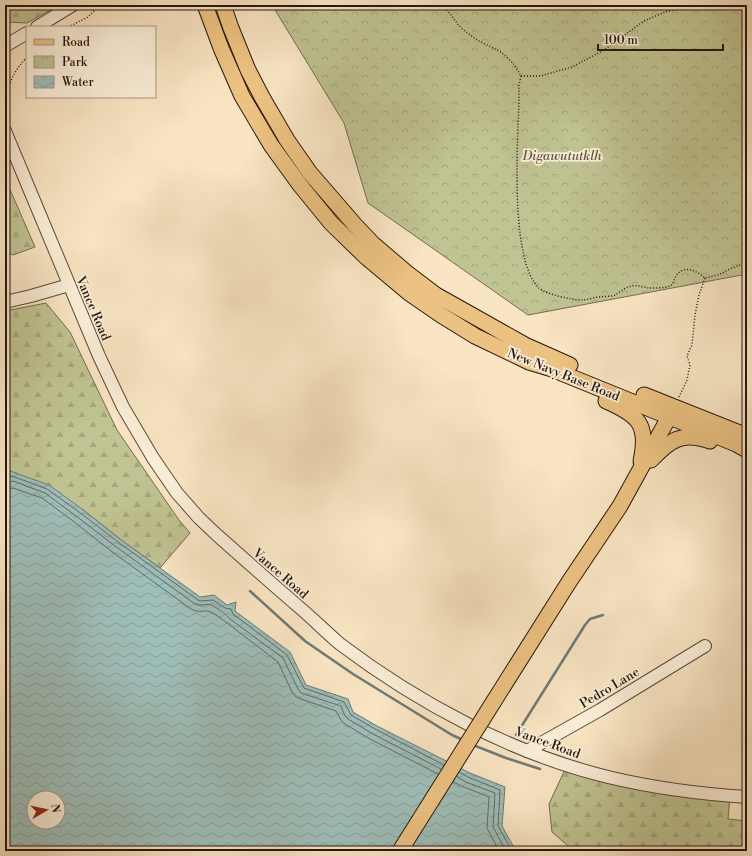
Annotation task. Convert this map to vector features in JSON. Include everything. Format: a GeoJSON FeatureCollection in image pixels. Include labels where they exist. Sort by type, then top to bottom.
{"type":"FeatureCollection","features":[{"type":"Feature","properties":{"kind":"main road","name":"New Navy Base Road"},"geometry":{"type":"LineString","coordinates":[[205,5],[221,48],[242,96],[271,145],[300,185],[331,223],[366,257],[409,293],[475,336],[529,362],[672,412],[747,436]]}},
{"type":"Feature","properties":{"kind":"main road","name":"New Navy Base Road"},"geometry":{"type":"LineString","coordinates":[[223,5],[248,70],[287,140],[310,173],[355,225],[373,244],[407,273],[436,295],[525,345],[672,412],[747,451]]}},
{"type":"Feature","properties":{"kind":"main road"},"geometry":{"type":"LineString","coordinates":[[529,362],[550,376],[618,406],[633,415],[641,427],[644,447],[638,474]]}},
{"type":"Feature","properties":{"kind":"main road"},"geometry":{"type":"LineString","coordinates":[[400,851],[569,582],[620,506],[672,412]]}},
{"type":"Feature","properties":{"kind":"main road"},"geometry":{"type":"LineString","coordinates":[[638,474],[663,447],[674,440],[687,437],[701,438],[735,449],[747,451]]}},
{"type":"Feature","properties":{"kind":"street"},"geometry":{"type":"LineString","coordinates":[[39,26],[73,5]]}},
{"type":"Feature","properties":{"kind":"street"},"geometry":{"type":"LineString","coordinates":[[5,46],[26,34]]}},
{"type":"Feature","properties":{"kind":"street","name":"Vance Road"},"geometry":{"type":"LineString","coordinates":[[5,131],[99,356],[124,407],[153,458],[176,493],[217,535],[339,643],[379,672],[421,699],[485,733],[527,751],[566,765],[608,777],[667,789],[710,795],[747,797]]}},
{"type":"Feature","properties":{"kind":"street"},"geometry":{"type":"LineString","coordinates":[[5,302],[69,285]]}},
{"type":"Feature","properties":{"kind":"street","name":"Pedro Lane"},"geometry":{"type":"LineString","coordinates":[[527,751],[600,710],[705,646]]}},
{"type":"Feature","properties":{"kind":"path"},"geometry":{"type":"LineString","coordinates":[[70,26],[88,17],[100,5]]}},
{"type":"Feature","properties":{"kind":"path"},"geometry":{"type":"LineString","coordinates":[[443,5],[461,28],[477,40],[501,52],[513,64],[521,76]]}},
{"type":"Feature","properties":{"kind":"path"},"geometry":{"type":"LineString","coordinates":[[521,76],[540,76],[572,67],[604,50],[644,21],[665,12],[695,5]]}},
{"type":"Feature","properties":{"kind":"path"},"geometry":{"type":"LineString","coordinates":[[730,5],[739,8],[747,14]]}},
{"type":"Feature","properties":{"kind":"path"},"geometry":{"type":"LineString","coordinates":[[5,100],[9,82],[15,70],[26,58]]}},
{"type":"Feature","properties":{"kind":"path"},"geometry":{"type":"LineString","coordinates":[[521,76],[518,85],[517,161],[521,245],[530,273],[538,287],[549,293],[570,299],[582,300],[614,295],[631,286],[649,288],[670,286],[679,273],[684,270],[691,269],[700,273],[705,278]]}},
{"type":"Feature","properties":{"kind":"path"},"geometry":{"type":"LineString","coordinates":[[705,278],[718,275],[747,262]]}},
{"type":"Feature","properties":{"kind":"path"},"geometry":{"type":"LineString","coordinates":[[672,412],[687,380],[690,365],[687,356],[692,345],[695,315],[699,295],[705,278]]}},
{"type":"Feature","properties":{"kind":"green space"},"geometry":{"type":"Polygon","coordinates":[[[5,5],[59,5],[27,23],[5,22],[5,5]]]}},
{"type":"Feature","properties":{"kind":"green space","name":"Digawututklh"},"geometry":{"type":"Polygon","coordinates":[[[272,5],[747,5],[747,274],[528,315],[368,203],[344,123],[272,5]]]}},
{"type":"Feature","properties":{"kind":"green space"},"geometry":{"type":"Polygon","coordinates":[[[5,178],[35,247],[13,255],[5,251],[5,178]]]}},
{"type":"Feature","properties":{"kind":"green space"},"geometry":{"type":"Polygon","coordinates":[[[46,303],[70,332],[117,430],[179,520],[190,533],[160,568],[82,509],[10,471],[5,476],[5,311],[46,303]]]}},
{"type":"Feature","properties":{"kind":"green space"},"geometry":{"type":"Polygon","coordinates":[[[567,765],[730,796],[728,819],[747,821],[747,851],[574,851],[552,832],[549,804],[567,765]]]}},
{"type":"Feature","properties":{"kind":"water"},"geometry":{"type":"Polygon","coordinates":[[[10,471],[49,485],[200,597],[214,595],[227,605],[236,602],[235,611],[290,652],[306,685],[348,699],[353,712],[377,726],[470,773],[505,787],[502,826],[517,851],[5,851],[5,476],[10,471]]]}},
{"type":"Feature","properties":{"kind":"waterway"},"geometry":{"type":"LineString","coordinates":[[250,591],[305,641],[353,674],[452,735],[463,740]]}},
{"type":"Feature","properties":{"kind":"waterway"},"geometry":{"type":"LineString","coordinates":[[516,735],[585,625],[590,619],[603,615]]}},
{"type":"Feature","properties":{"kind":"waterway"},"geometry":{"type":"LineString","coordinates":[[473,745],[540,769]]}}]}
